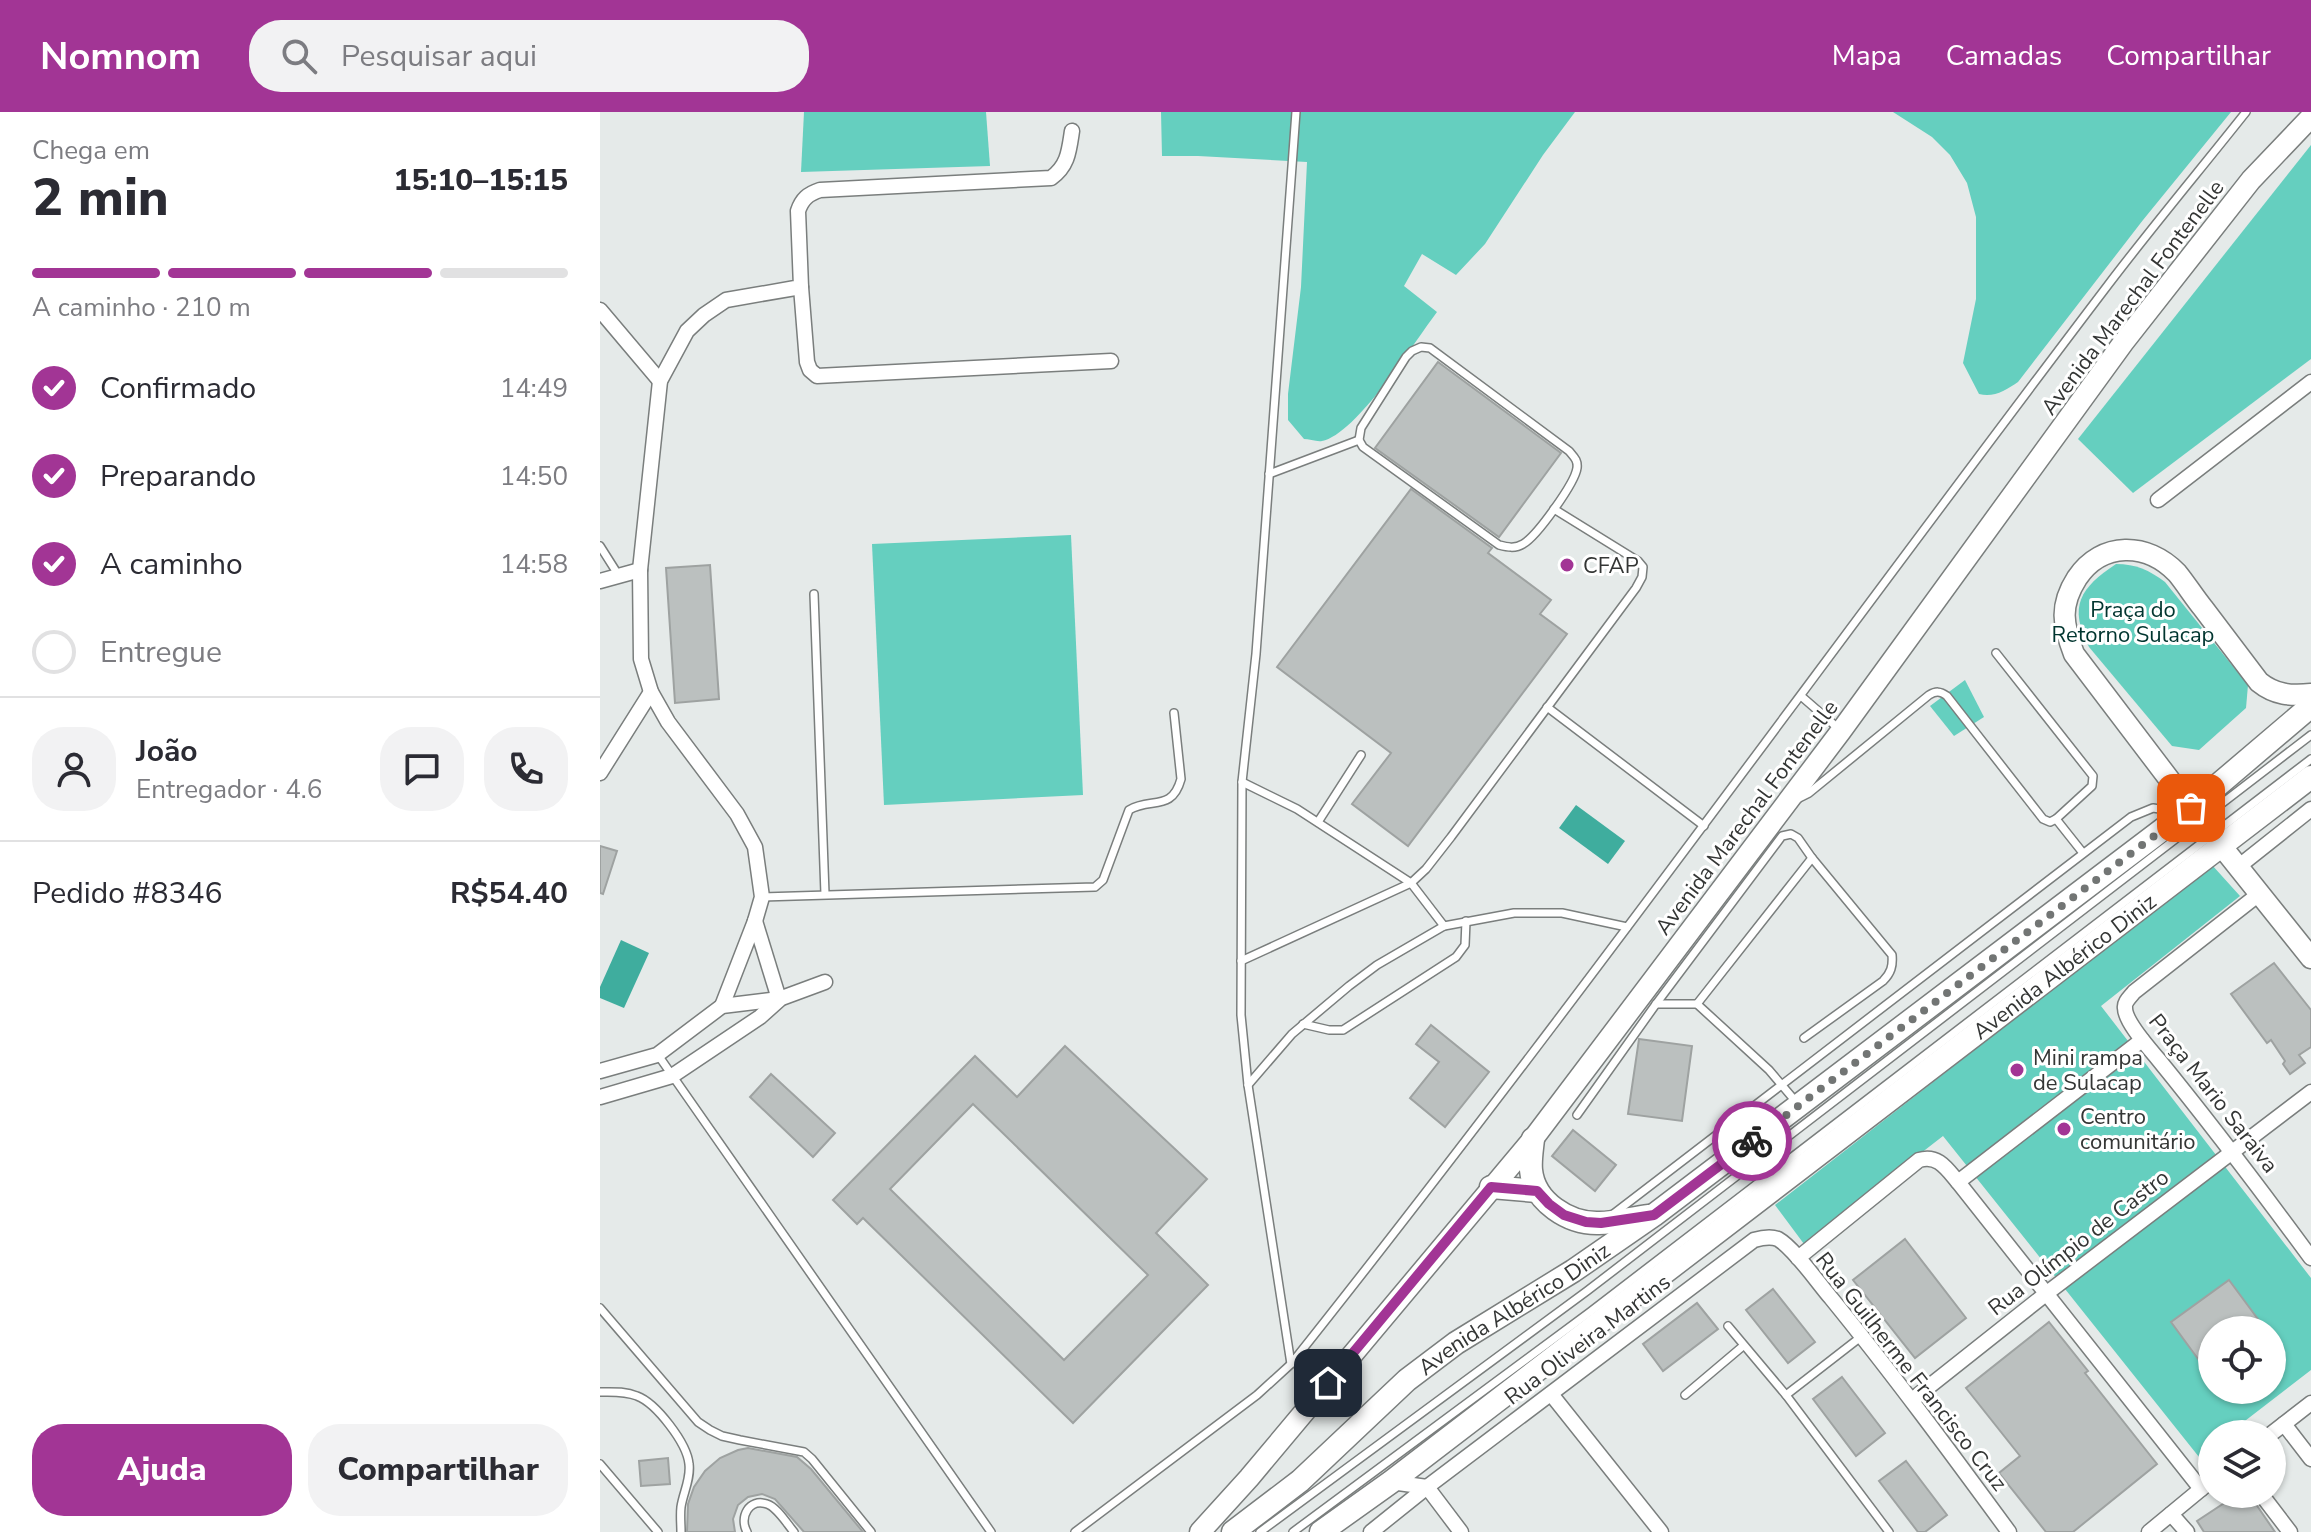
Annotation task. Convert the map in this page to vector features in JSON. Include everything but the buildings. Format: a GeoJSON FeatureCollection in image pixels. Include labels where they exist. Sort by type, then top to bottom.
{"type":"FeatureCollection","features":[{"type":"Feature","properties":{"kind":"main road","name":"Avenida Marechal Fontenelle"},"geometry":{"type":"LineString","coordinates":[[1200,1532],[1249,1478],[1533,1139],[1841,731],[2123,343],[2251,180],[2311,117]]}},
{"type":"Feature","properties":{"kind":"main road"},"geometry":{"type":"LineString","coordinates":[[2308,705],[2270,691],[2259,682],[2175,572],[2149,553],[2126,549],[2105,552],[2085,567],[2070,589],[2064,611],[2064,629],[2074,654],[2202,824],[2311,958]]}},
{"type":"Feature","properties":{"kind":"main road","name":"Avenida Albérico Diniz"},"geometry":{"type":"LineString","coordinates":[[1321,1532],[1391,1482],[2202,824],[2308,705]]}},
{"type":"Feature","properties":{"kind":"main road","name":"Avenida Albérico Diniz"},"geometry":{"type":"LineString","coordinates":[[1233,1532],[1300,1481],[1407,1380],[1456,1343],[1573,1271],[1654,1215],[1799,1105],[2202,824],[2311,777]]}},
{"type":"Feature","properties":{"kind":"main road"},"geometry":{"type":"LineString","coordinates":[[1533,1139],[1531,1171],[1537,1191],[1564,1215],[1601,1223],[1654,1215]]}},
{"type":"Feature","properties":{"kind":"main road"},"geometry":{"type":"LineString","coordinates":[[1491,1187],[1537,1191]]}},
{"type":"Feature","properties":{"kind":"street"},"geometry":{"type":"LineString","coordinates":[[1072,131],[1067,162],[1051,178],[820,190],[809,194],[798,211],[807,362],[817,376],[1111,361]]}},
{"type":"Feature","properties":{"kind":"street"},"geometry":{"type":"LineString","coordinates":[[722,1006],[762,897],[755,847],[737,814],[668,722],[651,692],[641,659],[640,570],[660,381],[687,331],[726,300],[801,287]]}},
{"type":"Feature","properties":{"kind":"street"},"geometry":{"type":"LineString","coordinates":[[600,310],[660,381]]}},
{"type":"Feature","properties":{"kind":"street"},"geometry":{"type":"LineString","coordinates":[[2158,500],[2311,382]]}},
{"type":"Feature","properties":{"kind":"street"},"geometry":{"type":"LineString","coordinates":[[600,581],[640,570]]}},
{"type":"Feature","properties":{"kind":"street"},"geometry":{"type":"LineString","coordinates":[[600,773],[651,692]]}},
{"type":"Feature","properties":{"kind":"street"},"geometry":{"type":"LineString","coordinates":[[2238,867],[2311,809]]}},
{"type":"Feature","properties":{"kind":"street","name":"Praça Mario Saraiva"},"geometry":{"type":"LineString","coordinates":[[2259,894],[2134,992],[2124,1008],[2142,1040],[2233,1151],[2311,1258]]}},
{"type":"Feature","properties":{"kind":"street"},"geometry":{"type":"LineString","coordinates":[[755,921],[779,999]]}},
{"type":"Feature","properties":{"kind":"street"},"geometry":{"type":"LineString","coordinates":[[600,1071],[657,1055],[722,1006],[779,999],[825,982]]}},
{"type":"Feature","properties":{"kind":"street"},"geometry":{"type":"LineString","coordinates":[[600,1097],[672,1076],[760,1017],[779,999]]}},
{"type":"Feature","properties":{"kind":"street"},"geometry":{"type":"LineString","coordinates":[[1958,1182],[2142,1040]]}},
{"type":"Feature","properties":{"kind":"street","name":"Rua Olímpio de Castro"},"geometry":{"type":"LineString","coordinates":[[1912,1400],[2311,1092]]}},
{"type":"Feature","properties":{"kind":"street"},"geometry":{"type":"LineString","coordinates":[[1798,1258],[1919,1160],[1934,1159],[1958,1182],[2198,1473]]}},
{"type":"Feature","properties":{"kind":"street","name":"Rua Oliveira Martins"},"geometry":{"type":"LineString","coordinates":[[1371,1532],[1754,1240],[1766,1237],[1778,1239]]}},
{"type":"Feature","properties":{"kind":"street","name":"Rua Guilherme Francisco Cruz"},"geometry":{"type":"LineString","coordinates":[[1778,1239],[1798,1258],[1862,1336],[2009,1532]]}},
{"type":"Feature","properties":{"kind":"street"},"geometry":{"type":"LineString","coordinates":[[1551,1394],[1661,1532]]}},
{"type":"Feature","properties":{"kind":"street"},"geometry":{"type":"LineString","coordinates":[[2286,1422],[2311,1403]]}},
{"type":"Feature","properties":{"kind":"street"},"geometry":{"type":"LineString","coordinates":[[2286,1427],[2311,1459]]}},
{"type":"Feature","properties":{"kind":"street"},"geometry":{"type":"LineString","coordinates":[[1391,1482],[1427,1487],[1461,1532]]}},
{"type":"Feature","properties":{"kind":"street"},"geometry":{"type":"LineString","coordinates":[[2149,1532],[2198,1492]]}},
{"type":"Feature","properties":{"kind":"street"},"geometry":{"type":"LineString","coordinates":[[2272,1508],[2290,1532]]}},
{"type":"Feature","properties":{"kind":"street"},"geometry":{"type":"LineString","coordinates":[[2171,1514],[2187,1532]]}},
{"type":"Feature","properties":{"kind":"lane"},"geometry":{"type":"LineString","coordinates":[[1291,1364],[1248,1085],[1241,1015],[1241,961],[1242,782],[1256,654],[1296,112]]}},
{"type":"Feature","properties":{"kind":"lane"},"geometry":{"type":"LineString","coordinates":[[1075,1532],[1257,1395],[1291,1364],[1392,1238],[2110,283],[2246,112]]}},
{"type":"Feature","properties":{"kind":"lane"},"geometry":{"type":"LineString","coordinates":[[1421,347],[1430,348],[1569,451],[1577,460],[1577,470],[1554,509],[1530,538],[1510,548],[1499,545],[1363,447],[1359,440],[1361,428],[1406,357],[1421,347]]}},
{"type":"Feature","properties":{"kind":"lane"},"geometry":{"type":"LineString","coordinates":[[1269,474],[1359,440]]}},
{"type":"Feature","properties":{"kind":"lane"},"geometry":{"type":"LineString","coordinates":[[1241,961],[1411,883],[1426,869],[1636,588],[1643,567],[1638,561],[1554,509]]}},
{"type":"Feature","properties":{"kind":"lane"},"geometry":{"type":"LineString","coordinates":[[600,546],[619,576]]}},
{"type":"Feature","properties":{"kind":"lane"},"geometry":{"type":"LineString","coordinates":[[814,594],[825,894]]}},
{"type":"Feature","properties":{"kind":"lane"},"geometry":{"type":"LineString","coordinates":[[1789,800],[1809,793],[1929,695],[1941,692],[2043,819],[2050,822],[2056,819],[2092,786],[2093,776],[1996,653]]}},
{"type":"Feature","properties":{"kind":"lane"},"geometry":{"type":"LineString","coordinates":[[1801,696],[1841,731]]}},
{"type":"Feature","properties":{"kind":"lane"},"geometry":{"type":"LineString","coordinates":[[1547,707],[1704,826]]}},
{"type":"Feature","properties":{"kind":"lane"},"geometry":{"type":"LineString","coordinates":[[762,897],[1095,887],[1103,880],[1129,810],[1161,803],[1178,790],[1181,779],[1174,713]]}},
{"type":"Feature","properties":{"kind":"lane"},"geometry":{"type":"LineString","coordinates":[[1318,822],[1361,755]]}},
{"type":"Feature","properties":{"kind":"lane"},"geometry":{"type":"LineString","coordinates":[[1260,1532],[1587,1291],[2202,824],[2311,759]]}},
{"type":"Feature","properties":{"kind":"lane"},"geometry":{"type":"LineString","coordinates":[[1242,782],[1297,809],[1411,883],[1444,926]]}},
{"type":"Feature","properties":{"kind":"lane"},"geometry":{"type":"LineString","coordinates":[[1601,1223],[2131,817],[2153,808],[2202,824]]}},
{"type":"Feature","properties":{"kind":"lane"},"geometry":{"type":"LineString","coordinates":[[2056,819],[2083,853]]}},
{"type":"Feature","properties":{"kind":"lane"},"geometry":{"type":"LineString","coordinates":[[1293,1532],[1590,1312],[2202,824]]}},
{"type":"Feature","properties":{"kind":"lane"},"geometry":{"type":"LineString","coordinates":[[1577,1115],[1782,836],[1791,834],[1798,838],[1892,955],[1893,964],[1890,974],[1883,981],[1804,1038]]}},
{"type":"Feature","properties":{"kind":"lane"},"geometry":{"type":"LineString","coordinates":[[1697,1004],[1812,858]]}},
{"type":"Feature","properties":{"kind":"lane"},"geometry":{"type":"LineString","coordinates":[[1248,1085],[1292,1034],[1366,972],[1444,926],[1514,913],[1562,913],[1627,927]]}},
{"type":"Feature","properties":{"kind":"lane"},"geometry":{"type":"LineString","coordinates":[[1303,1024],[1343,1030],[1356,1022],[1456,957],[1465,945],[1466,921]]}},
{"type":"Feature","properties":{"kind":"lane"},"geometry":{"type":"LineString","coordinates":[[1656,1004],[1697,1004],[1769,1070],[1799,1105]]}},
{"type":"Feature","properties":{"kind":"lane"},"geometry":{"type":"LineString","coordinates":[[657,1055],[991,1532]]}},
{"type":"Feature","properties":{"kind":"lane"},"geometry":{"type":"LineString","coordinates":[[600,1308],[698,1422],[722,1436],[804,1452],[871,1532]]}},
{"type":"Feature","properties":{"kind":"lane"},"geometry":{"type":"LineString","coordinates":[[1728,1326],[1786,1395],[1889,1532]]}},
{"type":"Feature","properties":{"kind":"lane"},"geometry":{"type":"LineString","coordinates":[[1786,1395],[1862,1336]]}},
{"type":"Feature","properties":{"kind":"lane"},"geometry":{"type":"LineString","coordinates":[[1685,1395],[1743,1346]]}},
{"type":"Feature","properties":{"kind":"lane"},"geometry":{"type":"LineString","coordinates":[[600,1392],[639,1396],[653,1406],[679,1438],[689,1463],[681,1507],[681,1532]]}},
{"type":"Feature","properties":{"kind":"lane"},"geometry":{"type":"LineString","coordinates":[[600,1464],[658,1532]]}},
{"type":"Feature","properties":{"kind":"lane"},"geometry":{"type":"LineString","coordinates":[[747,1532],[742,1522],[743,1516],[749,1508],[763,1503],[769,1504],[794,1532]]}},
{"type":"Feature","properties":{"kind":"green space"},"geometry":{"type":"Polygon","coordinates":[[[804,112],[986,112],[990,166],[801,172],[804,112]]]}},
{"type":"Feature","properties":{"kind":"green space"},"geometry":{"type":"Polygon","coordinates":[[[1161,112],[1575,112],[1485,244],[1456,275],[1422,254],[1404,286],[1437,312],[1368,405],[1336,435],[1320,441],[1304,439],[1288,420],[1288,394],[1301,287],[1307,162],[1162,156],[1161,112]]]}},
{"type":"Feature","properties":{"kind":"green space"},"geometry":{"type":"Polygon","coordinates":[[[1893,112],[2231,112],[2018,382],[2000,392],[1984,395],[1979,394],[1963,363],[1976,299],[1976,217],[1967,183],[1950,155],[1932,137],[1893,112]]]}},
{"type":"Feature","properties":{"kind":"green space"},"geometry":{"type":"Polygon","coordinates":[[[2311,145],[2311,359],[2133,493],[2078,439],[2311,145]]]}},
{"type":"Feature","properties":{"kind":"green space"},"geometry":{"type":"Polygon","coordinates":[[[1071,535],[1083,795],[884,805],[872,544],[1071,535]]]}},
{"type":"Feature","properties":{"kind":"green space","name":"Praça do Retorno Sulacap"},"geometry":{"type":"Polygon","coordinates":[[[2116,564],[2142,568],[2165,582],[2248,685],[2246,708],[2199,750],[2172,746],[2089,647],[2079,620],[2081,599],[2094,581],[2116,564]]]}},
{"type":"Feature","properties":{"kind":"green space"},"geometry":{"type":"Polygon","coordinates":[[[1965,680],[1984,717],[1954,736],[1930,706],[1965,680]]]}},
{"type":"Feature","properties":{"kind":"green space"},"geometry":{"type":"Polygon","coordinates":[[[2212,865],[2240,896],[2101,1006],[2311,1278],[2311,1370],[2286,1389],[2286,1316],[2198,1316],[2198,1404],[2267,1404],[2246,1420],[2198,1420],[2198,1456],[1943,1136],[1804,1244],[1775,1205],[2212,865]]]}},
{"type":"Feature","properties":{"kind":"shaded area"},"geometry":{"type":"Polygon","coordinates":[[[1576,805],[1625,841],[1608,864],[1559,828],[1576,805]]]}},
{"type":"Feature","properties":{"kind":"shaded area"},"geometry":{"type":"Polygon","coordinates":[[[621,940],[649,953],[624,1008],[600,998],[600,987],[621,940]]]}},
{"type":"Feature","properties":{"kind":"way so far"},"geometry":{"type":"LineString","coordinates":[[1752,1141],[2191,808]]}},
{"type":"Feature","properties":{"kind":"place","name":"CFAP"},"geometry":{"type":"Point","coordinates":[1567,565]}},
{"type":"Feature","properties":{"kind":"place","name":"Mini rampa de Sulacap"},"geometry":{"type":"Point","coordinates":[2017,1070]}},
{"type":"Feature","properties":{"kind":"place","name":"Centro comunitário"},"geometry":{"type":"Point","coordinates":[2064,1129]}},
{"type":"Feature","properties":{"kind":"route"},"geometry":{"type":"LineString","coordinates":[[1328,1383],[1491,1187],[1537,1191],[1564,1215],[1586,1222],[1601,1223],[1654,1215],[1752,1141]]}}]}
